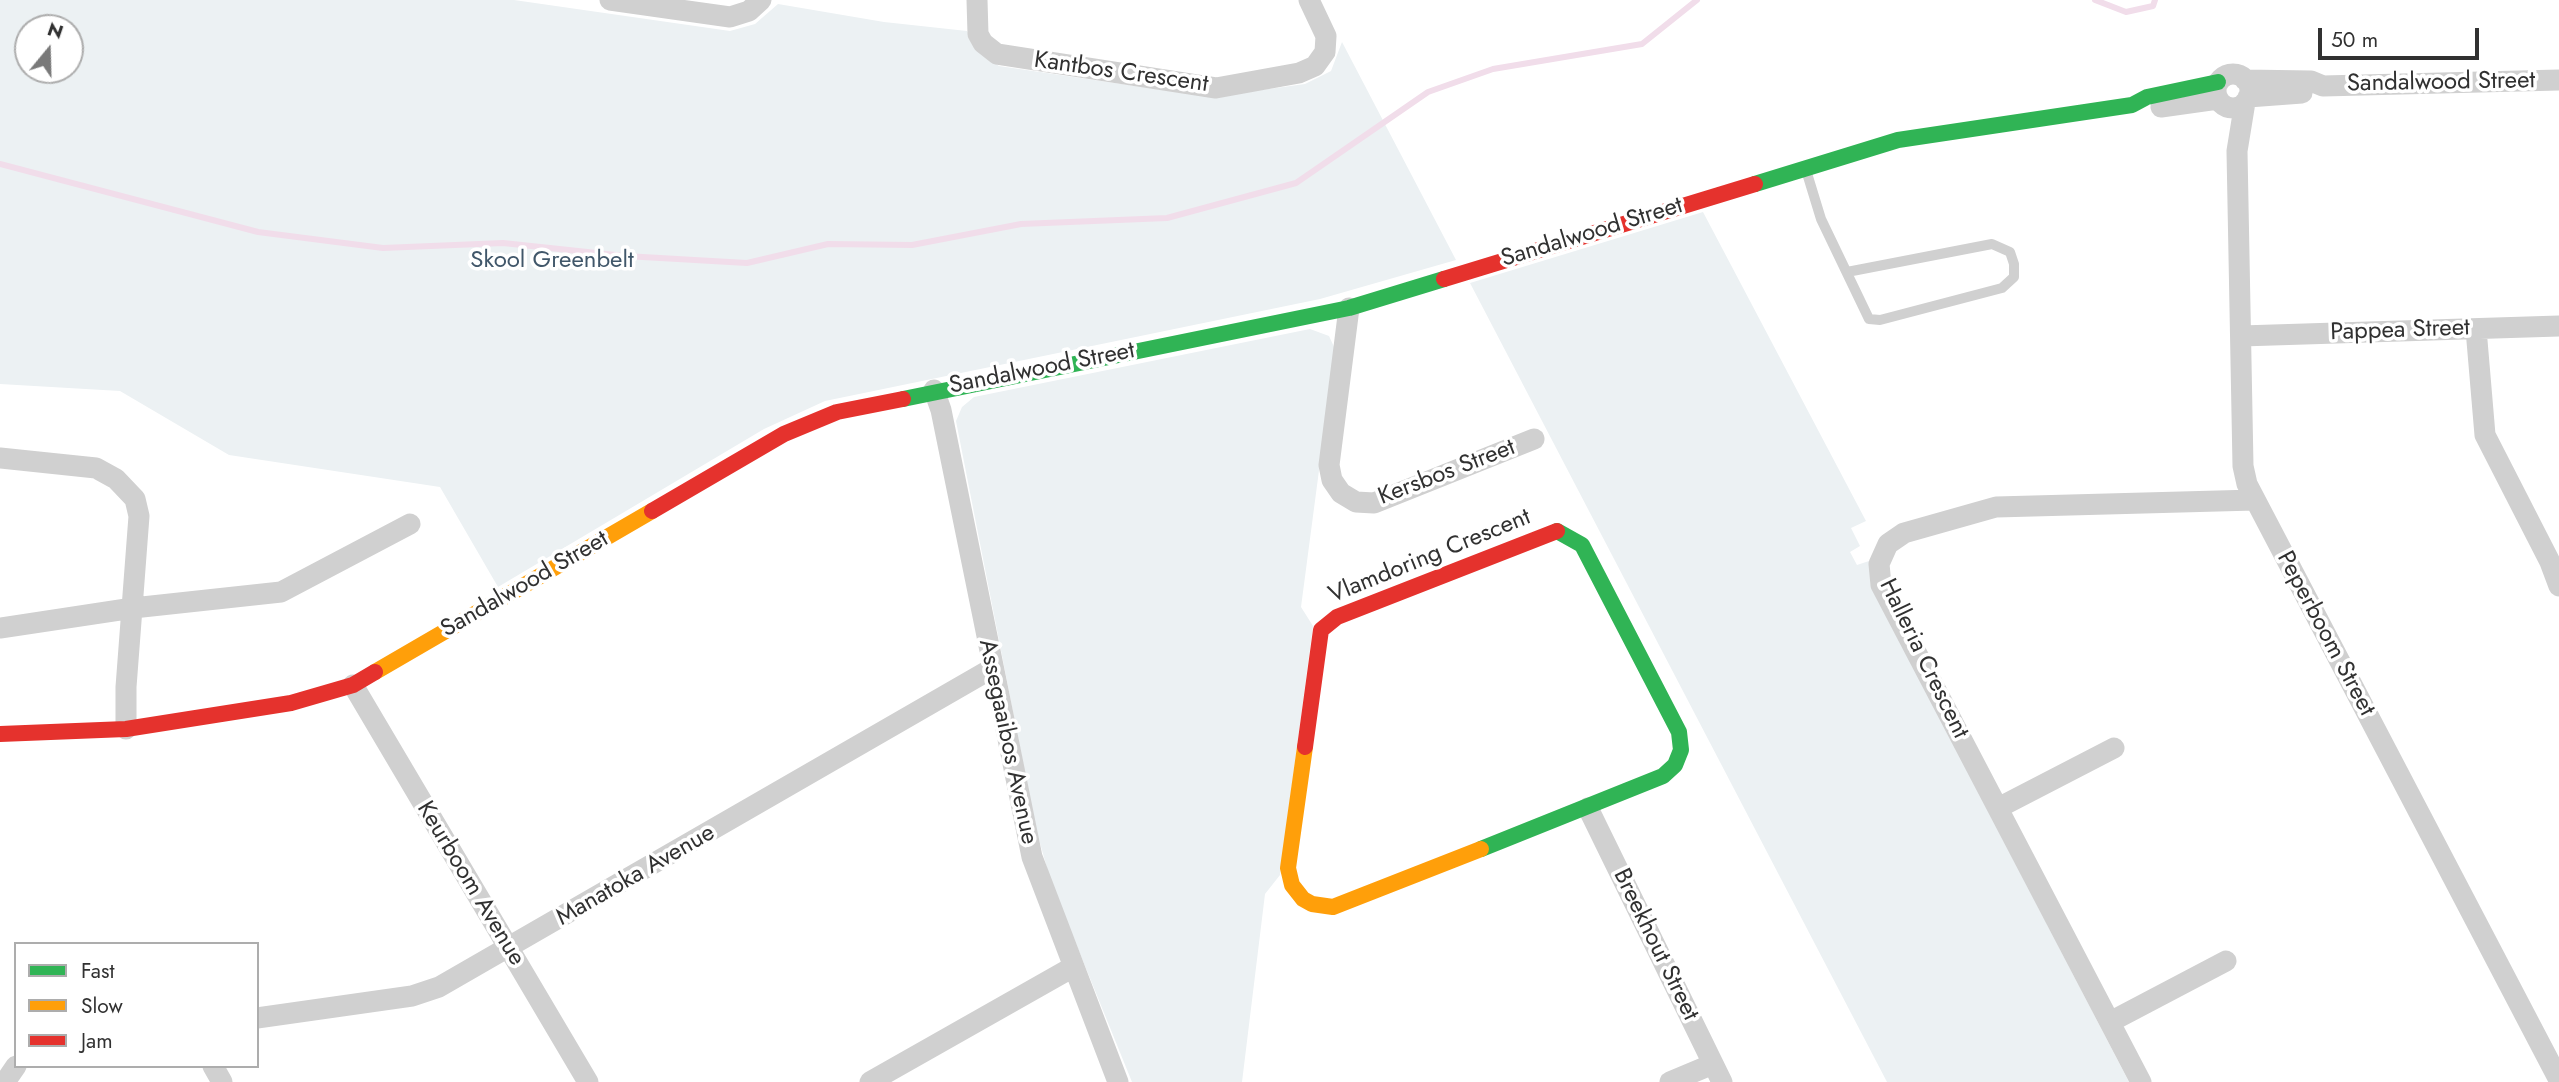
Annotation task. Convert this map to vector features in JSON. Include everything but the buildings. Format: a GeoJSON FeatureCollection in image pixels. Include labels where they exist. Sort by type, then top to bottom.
{"type":"FeatureCollection","features":[{"type":"Feature","properties":{"kind":"street"},"geometry":{"type":"LineString","coordinates":[[610,0],[730,17],[749,11],[761,0]]}},
{"type":"Feature","properties":{"kind":"street","name":"Kantbos Crescent"},"geometry":{"type":"LineString","coordinates":[[977,0],[978,34],[997,54],[1216,88],[1299,73],[1315,66],[1325,52],[1326,37],[1309,0]]}},
{"type":"Feature","properties":{"kind":"street"},"geometry":{"type":"LineString","coordinates":[[2231,74],[2246,93],[2234,107],[2219,95],[2231,74]]}},
{"type":"Feature","properties":{"kind":"street","name":"Sandalwood Street"},"geometry":{"type":"LineString","coordinates":[[2246,93],[2311,80],[2323,86],[2559,80]]}},
{"type":"Feature","properties":{"kind":"street","name":"Peperboom Street"},"geometry":{"type":"LineString","coordinates":[[2246,93],[2237,151],[2243,466],[2255,500],[2559,1080]]}},
{"type":"Feature","properties":{"kind":"street","name":"Sandalwood Street"},"geometry":{"type":"LineString","coordinates":[[0,734],[126,729],[291,703],[353,685],[784,434],[837,412],[934,390],[1349,308],[1898,140],[2132,105],[2149,109],[2219,95]]}},
{"type":"Feature","properties":{"kind":"street","name":"Peperboom Street"},"geometry":{"type":"LineString","coordinates":[[2219,95],[2237,151]]}},
{"type":"Feature","properties":{"kind":"street","name":"Kersbos Street"},"geometry":{"type":"LineString","coordinates":[[1349,308],[1329,465],[1335,487],[1348,499],[1374,502],[1534,439]]}},
{"type":"Feature","properties":{"kind":"street","name":"Pappea Street"},"geometry":{"type":"LineString","coordinates":[[2241,336],[2559,326]]}},
{"type":"Feature","properties":{"kind":"street"},"geometry":{"type":"LineString","coordinates":[[2476,329],[2485,435],[2555,559],[2559,586]]}},
{"type":"Feature","properties":{"kind":"street","name":"Assegaaibos Avenue"},"geometry":{"type":"LineString","coordinates":[[934,390],[941,410],[991,669],[1032,857],[1118,1082]]}},
{"type":"Feature","properties":{"kind":"street"},"geometry":{"type":"LineString","coordinates":[[0,458],[96,468],[116,479],[135,499],[139,516],[126,687],[126,729]]}},
{"type":"Feature","properties":{"kind":"street","name":"Halleria Crescent"},"geometry":{"type":"LineString","coordinates":[[2141,1082],[1881,586],[1879,564],[1888,544],[1904,533],[1996,507],[2255,500]]}},
{"type":"Feature","properties":{"kind":"street"},"geometry":{"type":"LineString","coordinates":[[0,628],[133,608],[281,592],[410,524]]}},
{"type":"Feature","properties":{"kind":"street","name":"Vlamdoring Crescent"},"geometry":{"type":"LineString","coordinates":[[1557,531],[1576,539],[1588,557],[1681,741],[1679,758],[1670,771],[1588,808],[1333,907],[1312,904],[1303,899],[1292,885],[1288,868],[1321,630],[1337,617],[1549,532],[1557,531]]}},
{"type":"Feature","properties":{"kind":"street","name":"Manatoka Avenue"},"geometry":{"type":"LineString","coordinates":[[259,1018],[419,994],[439,987],[991,669]]}},
{"type":"Feature","properties":{"kind":"street","name":"Keurboom Avenue"},"geometry":{"type":"LineString","coordinates":[[353,685],[588,1082]]}},
{"type":"Feature","properties":{"kind":"street"},"geometry":{"type":"LineString","coordinates":[[1998,808],[2114,748]]}},
{"type":"Feature","properties":{"kind":"street","name":"Breekhout Street"},"geometry":{"type":"LineString","coordinates":[[1588,808],[1718,1073]]}},
{"type":"Feature","properties":{"kind":"street"},"geometry":{"type":"LineString","coordinates":[[2110,1022],[2226,961]]}},
{"type":"Feature","properties":{"kind":"street"},"geometry":{"type":"LineString","coordinates":[[870,1082],[1073,967]]}},
{"type":"Feature","properties":{"kind":"street"},"geometry":{"type":"LineString","coordinates":[[1670,1082],[1718,1073]]}},
{"type":"Feature","properties":{"kind":"lane"},"geometry":{"type":"LineString","coordinates":[[1805,167],[1821,219],[1869,319],[1880,320],[2002,288],[2014,277],[2014,264],[2010,252],[1992,244],[1847,272]]}},
{"type":"Feature","properties":{"kind":"green space","name":"Skool Greenbelt"},"geometry":{"type":"Polygon","coordinates":[[[0,0],[514,0],[730,31],[755,24],[778,4],[884,22],[967,31],[976,49],[999,66],[1210,97],[1305,84],[1331,71],[1342,42],[1456,260],[1320,299],[825,401],[764,429],[498,587],[440,487],[229,455],[120,391],[0,384],[0,0]]]}},
{"type":"Feature","properties":{"kind":"green space"},"geometry":{"type":"Polygon","coordinates":[[[1703,212],[1866,521],[1851,528],[1860,546],[1850,552],[1857,565],[1869,561],[1871,586],[2129,1082],[1887,1082],[1470,283],[1703,212]]]}},
{"type":"Feature","properties":{"kind":"green space"},"geometry":{"type":"Polygon","coordinates":[[[1310,329],[1329,336],[1335,349],[1301,607],[1313,626],[1280,875],[1265,894],[1242,1082],[1132,1082],[1051,882],[1036,829],[956,421],[962,407],[974,397],[1310,329]]]}},
{"type":"Feature","properties":{"kind":"waterway"},"geometry":{"type":"LineString","coordinates":[[0,164],[258,232],[383,248],[503,243],[625,256],[747,263],[828,244],[912,245],[1021,224],[1167,218],[1296,183],[1428,92],[1493,69],[1642,44],[1697,0]]}},
{"type":"Feature","properties":{"kind":"waterway"},"geometry":{"type":"LineString","coordinates":[[2095,0],[2126,12],[2153,6],[2155,0]]}},
{"type":"Feature","properties":{"kind":"traffic: fast"},"geometry":{"type":"LineString","coordinates":[[1755,184],[1898,140],[2132,105],[2147,97],[2218,82]]}},
{"type":"Feature","properties":{"kind":"traffic: fast"},"geometry":{"type":"LineString","coordinates":[[903,399],[1349,308],[1444,279]]}},
{"type":"Feature","properties":{"kind":"traffic: fast"},"geometry":{"type":"LineString","coordinates":[[1481,849],[1663,776],[1675,765],[1681,750],[1679,732],[1582,545],[1557,531]]}},
{"type":"Feature","properties":{"kind":"traffic: slow"},"geometry":{"type":"LineString","coordinates":[[375,672],[652,511]]}},
{"type":"Feature","properties":{"kind":"traffic: slow"},"geometry":{"type":"LineString","coordinates":[[1305,747],[1288,868],[1292,885],[1303,899],[1312,904],[1333,907],[1481,849]]}},
{"type":"Feature","properties":{"kind":"traffic: jam"},"geometry":{"type":"LineString","coordinates":[[1444,279],[1755,184]]}},
{"type":"Feature","properties":{"kind":"traffic: jam"},"geometry":{"type":"LineString","coordinates":[[652,511],[784,434],[837,412],[903,399]]}},
{"type":"Feature","properties":{"kind":"traffic: jam"},"geometry":{"type":"LineString","coordinates":[[1305,747],[1321,630],[1337,617],[1557,531]]}},
{"type":"Feature","properties":{"kind":"traffic: jam"},"geometry":{"type":"LineString","coordinates":[[0,734],[126,729],[291,703],[353,685],[375,672]]}}]}
